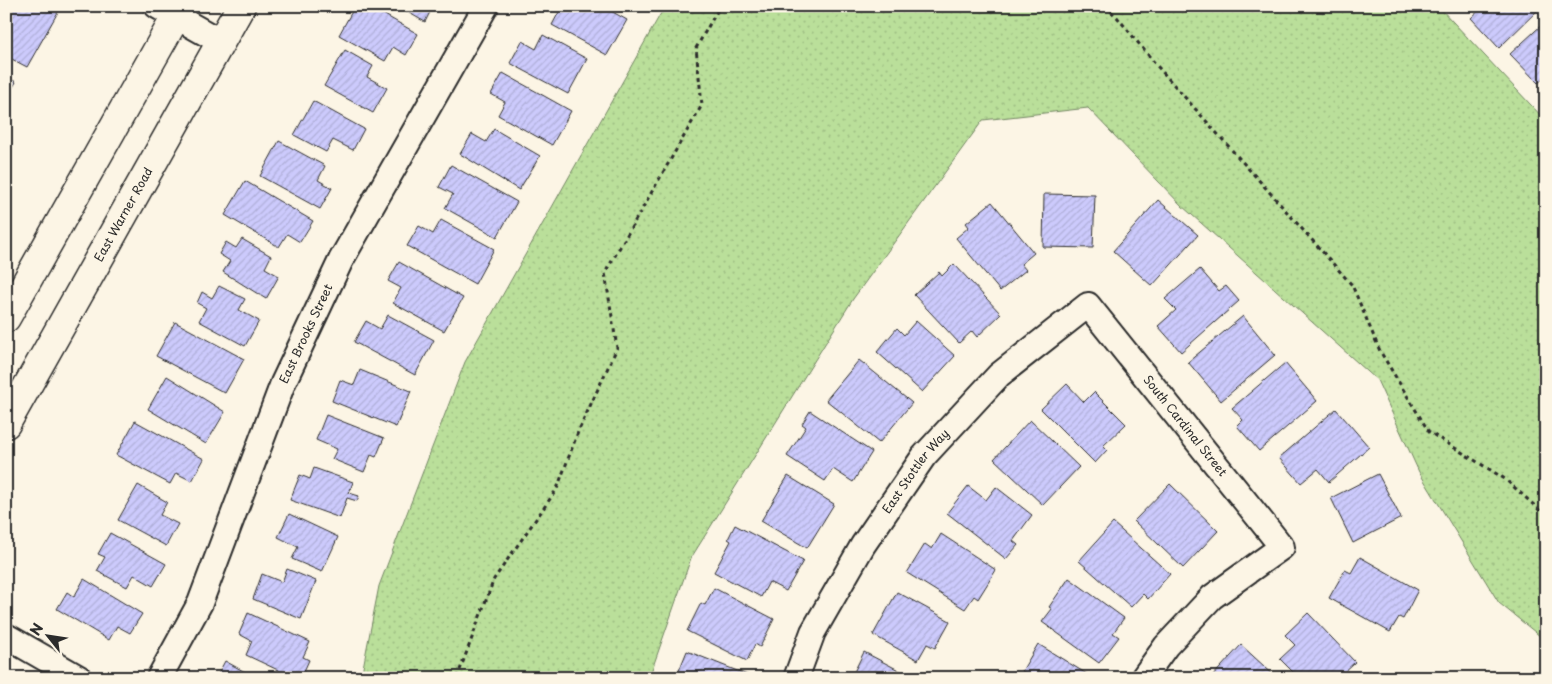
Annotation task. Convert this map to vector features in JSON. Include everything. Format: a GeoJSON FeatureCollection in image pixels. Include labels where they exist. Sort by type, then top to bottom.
{"type":"FeatureCollection","features":[{"type":"Feature","properties":{"kind":"main road","name":"East Warner Road"},"geometry":{"type":"LineString","coordinates":[[6,424],[241,6]]}},
{"type":"Feature","properties":{"kind":"main road"},"geometry":{"type":"LineString","coordinates":[[6,318],[172,10]]}},
{"type":"Feature","properties":{"kind":"street","name":"East Brooks Street"},"geometry":{"type":"LineString","coordinates":[[159,678],[200,603],[283,383],[341,260],[486,6]]}},
{"type":"Feature","properties":{"kind":"street"},"geometry":{"type":"LineString","coordinates":[[172,10],[221,42]]}},
{"type":"Feature","properties":{"kind":"street","name":"South Cardinal Street"},"geometry":{"type":"LineString","coordinates":[[1088,305],[1282,547],[1212,597],[1166,646],[1143,678]]}},
{"type":"Feature","properties":{"kind":"street","name":"East Stottler Way"},"geometry":{"type":"LineString","coordinates":[[796,678],[813,632],[853,563],[924,456],[999,375],[1088,305]]}},
{"type":"Feature","properties":{"kind":"street"},"geometry":{"type":"LineString","coordinates":[[6,636],[79,678]]}},
{"type":"Feature","properties":{"kind":"path"},"geometry":{"type":"LineString","coordinates":[[457,678],[494,579],[556,490],[578,432],[617,348],[605,273],[702,106],[696,48],[720,6]]}},
{"type":"Feature","properties":{"kind":"path"},"geometry":{"type":"LineString","coordinates":[[1105,6],[1117,17],[1158,68],[1352,286],[1380,351],[1428,432],[1504,479],[1546,516]]}},
{"type":"Feature","properties":{"kind":"green space"},"geometry":{"type":"Polygon","coordinates":[[[665,6],[1438,6],[1546,121],[1546,641],[1499,603],[1419,472],[1377,380],[1182,206],[1088,108],[983,120],[853,299],[691,558],[649,678],[361,678],[379,586],[465,362],[665,6]]]}},
{"type":"Feature","properties":{"kind":"building"},"geometry":{"type":"Polygon","coordinates":[[[6,6],[49,6],[58,12],[27,67],[6,56],[6,6]]]}},
{"type":"Feature","properties":{"kind":"building"},"geometry":{"type":"Polygon","coordinates":[[[355,6],[369,6],[418,34],[406,55],[393,47],[385,61],[339,35],[355,6]]]}},
{"type":"Feature","properties":{"kind":"building"},"geometry":{"type":"Polygon","coordinates":[[[397,6],[433,6],[425,22],[397,6]]]}},
{"type":"Feature","properties":{"kind":"building"},"geometry":{"type":"Polygon","coordinates":[[[549,6],[602,6],[627,20],[607,55],[552,25],[559,12],[549,6]]]}},
{"type":"Feature","properties":{"kind":"building"},"geometry":{"type":"Polygon","coordinates":[[[1484,6],[1542,6],[1499,48],[1471,18],[1484,6]]]}},
{"type":"Feature","properties":{"kind":"building"},"geometry":{"type":"Polygon","coordinates":[[[1546,21],[1546,76],[1538,83],[1510,54],[1546,21]]]}},
{"type":"Feature","properties":{"kind":"building"},"geometry":{"type":"Polygon","coordinates":[[[543,35],[587,59],[568,94],[510,63],[522,41],[536,49],[543,35]]]}},
{"type":"Feature","properties":{"kind":"building"},"geometry":{"type":"Polygon","coordinates":[[[345,50],[373,66],[367,77],[387,88],[373,113],[324,86],[345,50]]]}},
{"type":"Feature","properties":{"kind":"building"},"geometry":{"type":"Polygon","coordinates":[[[503,73],[571,111],[552,145],[498,115],[505,102],[491,94],[503,73]]]}},
{"type":"Feature","properties":{"kind":"building"},"geometry":{"type":"Polygon","coordinates":[[[6,76],[16,82],[6,99],[6,76]]]}},
{"type":"Feature","properties":{"kind":"building"},"geometry":{"type":"Polygon","coordinates":[[[313,101],[364,129],[353,150],[333,140],[326,152],[294,135],[313,101]]]}},
{"type":"Feature","properties":{"kind":"building"},"geometry":{"type":"Polygon","coordinates":[[[494,129],[540,156],[519,190],[460,154],[472,134],[486,142],[494,129]]]}},
{"type":"Feature","properties":{"kind":"building"},"geometry":{"type":"Polygon","coordinates":[[[279,141],[325,166],[318,180],[332,188],[320,209],[260,176],[279,141]]]}},
{"type":"Feature","properties":{"kind":"building"},"geometry":{"type":"Polygon","coordinates":[[[451,165],[517,202],[497,237],[445,208],[453,194],[439,187],[451,165]]]}},
{"type":"Feature","properties":{"kind":"building"},"geometry":{"type":"Polygon","coordinates":[[[245,181],[313,221],[300,242],[287,234],[279,247],[225,215],[245,181]]]}},
{"type":"Feature","properties":{"kind":"building"},"geometry":{"type":"Polygon","coordinates":[[[1044,194],[1095,195],[1093,248],[1043,247],[1044,194]]]}},
{"type":"Feature","properties":{"kind":"building"},"geometry":{"type":"Polygon","coordinates":[[[1158,200],[1198,235],[1152,286],[1113,251],[1158,200]]]}},
{"type":"Feature","properties":{"kind":"building"},"geometry":{"type":"Polygon","coordinates":[[[992,202],[1034,253],[1021,264],[1026,270],[1000,291],[956,238],[969,227],[966,223],[992,202]]]}},
{"type":"Feature","properties":{"kind":"building"},"geometry":{"type":"Polygon","coordinates":[[[441,220],[494,249],[475,284],[407,246],[419,226],[433,234],[441,220]]]}},
{"type":"Feature","properties":{"kind":"building"},"geometry":{"type":"Polygon","coordinates":[[[242,239],[271,256],[265,268],[279,276],[266,299],[223,272],[230,261],[219,254],[226,242],[236,248],[242,239]]]}},
{"type":"Feature","properties":{"kind":"building"},"geometry":{"type":"Polygon","coordinates":[[[399,262],[463,298],[444,331],[393,303],[401,288],[388,281],[399,262]]]}},
{"type":"Feature","properties":{"kind":"building"},"geometry":{"type":"Polygon","coordinates":[[[954,264],[1001,314],[977,337],[972,331],[959,343],[914,295],[939,272],[942,276],[954,264]]]}},
{"type":"Feature","properties":{"kind":"building"},"geometry":{"type":"Polygon","coordinates":[[[1200,269],[1219,291],[1226,286],[1239,301],[1181,352],[1158,326],[1176,310],[1165,299],[1200,269]]]}},
{"type":"Feature","properties":{"kind":"building"},"geometry":{"type":"Polygon","coordinates":[[[219,286],[245,299],[239,310],[259,321],[245,346],[199,321],[206,308],[197,303],[202,292],[212,298],[219,286]]]}},
{"type":"Feature","properties":{"kind":"building"},"geometry":{"type":"Polygon","coordinates":[[[388,315],[434,340],[415,375],[354,342],[366,321],[380,329],[388,315]]]}},
{"type":"Feature","properties":{"kind":"building"},"geometry":{"type":"Polygon","coordinates":[[[1243,316],[1275,355],[1221,401],[1188,362],[1243,316]]]}},
{"type":"Feature","properties":{"kind":"building"},"geometry":{"type":"Polygon","coordinates":[[[916,321],[955,356],[922,392],[877,352],[897,328],[904,335],[916,321]]]}},
{"type":"Feature","properties":{"kind":"building"},"geometry":{"type":"Polygon","coordinates":[[[175,322],[244,359],[225,393],[156,356],[175,322]]]}},
{"type":"Feature","properties":{"kind":"building"},"geometry":{"type":"Polygon","coordinates":[[[859,360],[912,403],[879,443],[826,400],[859,360]]]}},
{"type":"Feature","properties":{"kind":"building"},"geometry":{"type":"Polygon","coordinates":[[[1285,363],[1317,401],[1259,451],[1237,426],[1243,420],[1232,408],[1285,363]]]}},
{"type":"Feature","properties":{"kind":"building"},"geometry":{"type":"Polygon","coordinates":[[[360,370],[411,391],[396,427],[332,401],[340,380],[354,385],[360,370]]]}},
{"type":"Feature","properties":{"kind":"building"},"geometry":{"type":"Polygon","coordinates":[[[167,376],[225,412],[206,444],[148,409],[167,376]]]}},
{"type":"Feature","properties":{"kind":"building"},"geometry":{"type":"Polygon","coordinates":[[[1067,384],[1084,402],[1094,392],[1126,424],[1103,446],[1107,450],[1095,463],[1041,409],[1067,384]]]}},
{"type":"Feature","properties":{"kind":"building"},"geometry":{"type":"Polygon","coordinates":[[[1336,409],[1369,447],[1329,482],[1318,469],[1301,483],[1279,458],[1336,409]]]}},
{"type":"Feature","properties":{"kind":"building"},"geometry":{"type":"Polygon","coordinates":[[[810,411],[872,452],[853,482],[833,469],[825,481],[787,456],[806,427],[802,424],[810,411]]]}},
{"type":"Feature","properties":{"kind":"building"},"geometry":{"type":"Polygon","coordinates":[[[326,415],[384,438],[376,457],[371,455],[364,472],[332,459],[337,449],[316,440],[326,415]]]}},
{"type":"Feature","properties":{"kind":"building"},"geometry":{"type":"Polygon","coordinates":[[[1030,420],[1079,467],[1043,505],[994,459],[1030,420]]]}},
{"type":"Feature","properties":{"kind":"building"},"geometry":{"type":"Polygon","coordinates":[[[135,421],[204,459],[192,481],[176,473],[170,484],[116,455],[135,421]]]}},
{"type":"Feature","properties":{"kind":"building"},"geometry":{"type":"Polygon","coordinates":[[[314,468],[353,482],[349,493],[359,496],[357,501],[347,498],[340,518],[290,500],[300,475],[310,479],[314,468]]]}},
{"type":"Feature","properties":{"kind":"building"},"geometry":{"type":"Polygon","coordinates":[[[1378,474],[1401,518],[1353,543],[1331,498],[1378,474]]]}},
{"type":"Feature","properties":{"kind":"building"},"geometry":{"type":"Polygon","coordinates":[[[788,476],[834,504],[807,548],[761,521],[788,476]]]}},
{"type":"Feature","properties":{"kind":"building"},"geometry":{"type":"Polygon","coordinates":[[[1170,484],[1218,531],[1183,568],[1134,521],[1170,484]]]}},
{"type":"Feature","properties":{"kind":"building"},"geometry":{"type":"Polygon","coordinates":[[[138,485],[167,502],[160,515],[178,524],[166,546],[118,520],[138,485]]]}},
{"type":"Feature","properties":{"kind":"building"},"geometry":{"type":"Polygon","coordinates":[[[968,486],[986,500],[996,487],[1032,515],[1013,541],[1018,545],[1006,559],[947,513],[968,486]]]}},
{"type":"Feature","properties":{"kind":"building"},"geometry":{"type":"Polygon","coordinates":[[[289,514],[338,537],[322,572],[292,559],[298,547],[278,537],[289,514]]]}},
{"type":"Feature","properties":{"kind":"building"},"geometry":{"type":"Polygon","coordinates":[[[1113,523],[1170,574],[1148,599],[1143,594],[1131,607],[1079,561],[1113,523]]]}},
{"type":"Feature","properties":{"kind":"building"},"geometry":{"type":"Polygon","coordinates":[[[735,525],[803,561],[786,591],[769,582],[761,597],[714,572],[731,541],[728,539],[735,525]]]}},
{"type":"Feature","properties":{"kind":"building"},"geometry":{"type":"Polygon","coordinates":[[[110,533],[166,564],[153,586],[134,575],[127,587],[97,571],[105,557],[98,554],[110,533]]]}},
{"type":"Feature","properties":{"kind":"building"},"geometry":{"type":"Polygon","coordinates":[[[941,534],[996,570],[978,599],[974,596],[965,609],[907,573],[925,544],[932,549],[941,534]]]}},
{"type":"Feature","properties":{"kind":"building"},"geometry":{"type":"Polygon","coordinates":[[[1360,557],[1418,590],[1403,619],[1399,617],[1390,632],[1329,598],[1345,570],[1351,573],[1360,557]]]}},
{"type":"Feature","properties":{"kind":"building"},"geometry":{"type":"Polygon","coordinates":[[[287,569],[316,581],[301,619],[253,599],[262,574],[282,582],[287,569]]]}},
{"type":"Feature","properties":{"kind":"building"},"geometry":{"type":"Polygon","coordinates":[[[1069,578],[1124,618],[1113,633],[1119,637],[1099,663],[1042,622],[1052,609],[1049,607],[1069,578]]]}},
{"type":"Feature","properties":{"kind":"building"},"geometry":{"type":"Polygon","coordinates":[[[84,579],[142,614],[130,633],[117,626],[109,640],[57,609],[67,592],[74,597],[84,579]]]}},
{"type":"Feature","properties":{"kind":"building"},"geometry":{"type":"Polygon","coordinates":[[[714,588],[774,619],[760,647],[755,644],[747,661],[687,631],[701,603],[705,605],[714,588]]]}},
{"type":"Feature","properties":{"kind":"building"},"geometry":{"type":"Polygon","coordinates":[[[897,592],[950,621],[935,648],[927,644],[918,660],[873,635],[897,592]]]}},
{"type":"Feature","properties":{"kind":"building"},"geometry":{"type":"Polygon","coordinates":[[[248,613],[310,642],[303,657],[309,660],[301,678],[295,678],[246,655],[252,641],[239,634],[248,613]]]}},
{"type":"Feature","properties":{"kind":"building"},"geometry":{"type":"Polygon","coordinates":[[[1308,613],[1355,662],[1341,675],[1344,678],[1299,678],[1280,659],[1295,645],[1285,635],[1308,613]]]}},
{"type":"Feature","properties":{"kind":"building"},"geometry":{"type":"Polygon","coordinates":[[[1038,644],[1090,676],[1089,678],[1029,678],[1030,676],[1022,671],[1038,644]]]}},
{"type":"Feature","properties":{"kind":"building"},"geometry":{"type":"Polygon","coordinates":[[[1241,645],[1277,678],[1211,678],[1241,645]]]}},
{"type":"Feature","properties":{"kind":"building"},"geometry":{"type":"Polygon","coordinates":[[[687,651],[750,676],[749,678],[676,678],[687,651]]]}},
{"type":"Feature","properties":{"kind":"building"},"geometry":{"type":"Polygon","coordinates":[[[864,652],[912,677],[912,678],[851,678],[864,652]]]}},
{"type":"Feature","properties":{"kind":"building"},"geometry":{"type":"Polygon","coordinates":[[[225,661],[256,678],[216,678],[225,661]]]}}]}
